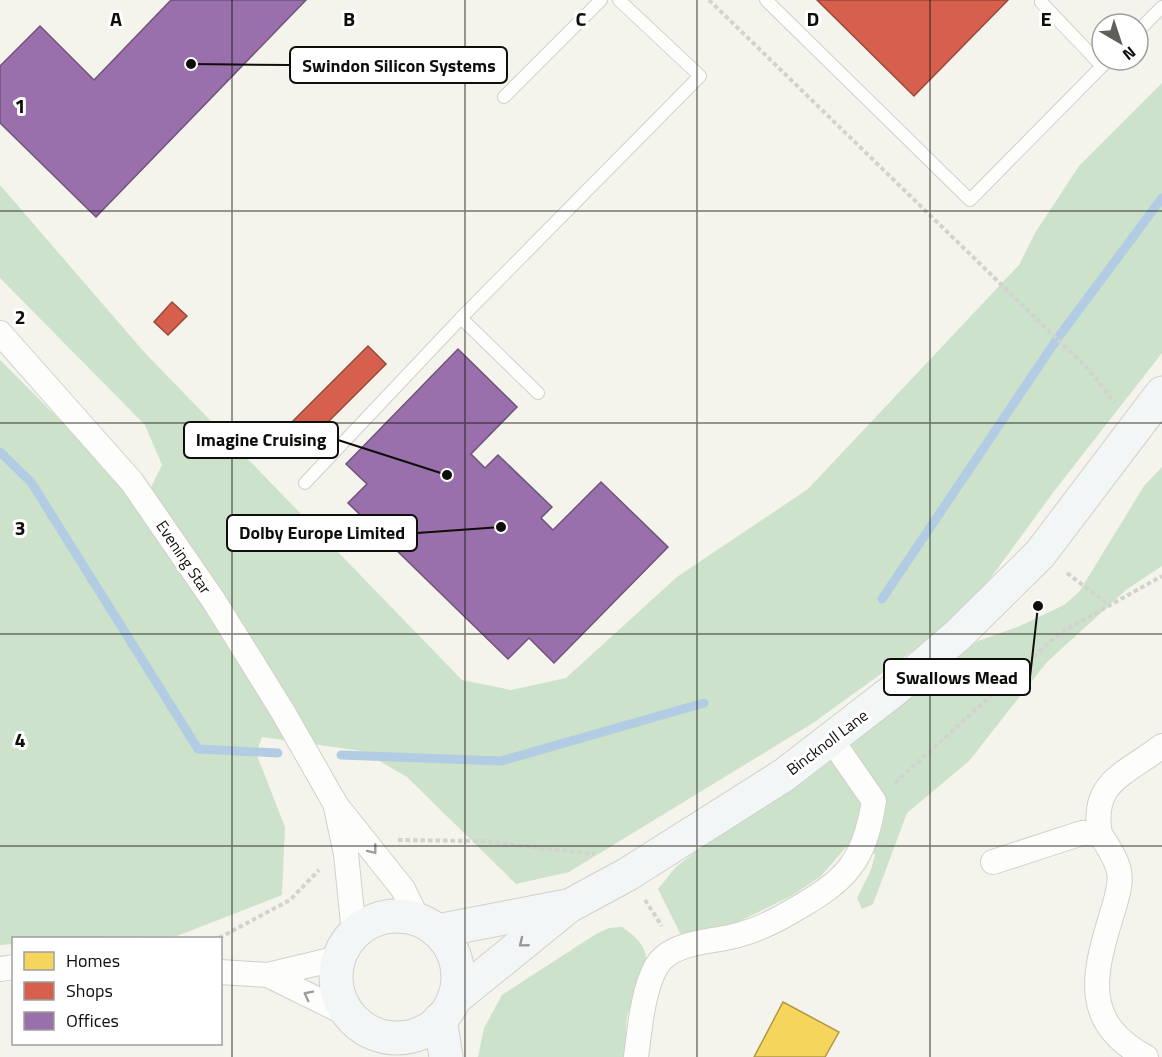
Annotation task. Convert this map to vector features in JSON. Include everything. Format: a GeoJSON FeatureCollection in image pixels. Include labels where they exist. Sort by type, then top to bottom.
{"type":"FeatureCollection","features":[{"type":"Feature","properties":{"kind":"street","name":"Evening Star"},"geometry":{"type":"LineString","coordinates":[[0,333],[107,451],[138,490],[214,602],[283,712],[336,805],[403,889],[427,925]]}},
{"type":"Feature","properties":{"kind":"street","name":"Bincknoll Lane"},"geometry":{"type":"LineString","coordinates":[[447,1010],[569,906],[628,874],[783,775],[831,739],[958,635],[1040,554],[1162,393]]}},
{"type":"Feature","properties":{"kind":"street"},"geometry":{"type":"LineString","coordinates":[[636,1057],[644,1006],[656,966],[678,949],[754,930],[774,922],[829,890],[848,872],[870,824],[874,801],[831,739]]}},
{"type":"Feature","properties":{"kind":"street"},"geometry":{"type":"LineString","coordinates":[[1146,1057],[1127,1047],[1112,1034],[1102,1016],[1097,988],[1099,957],[1117,898],[1120,873],[1112,852],[1100,834],[1097,812],[1101,795],[1114,781],[1162,746]]}},
{"type":"Feature","properties":{"kind":"street","name":"Evening Star"},"geometry":{"type":"LineString","coordinates":[[336,805],[346,854],[346,946]]}},
{"type":"Feature","properties":{"kind":"street"},"geometry":{"type":"LineString","coordinates":[[993,862],[1082,833],[1100,834]]}},
{"type":"Feature","properties":{"kind":"street","name":"Bincknoll Lane"},"geometry":{"type":"LineString","coordinates":[[427,925],[569,906]]}},
{"type":"Feature","properties":{"kind":"street"},"geometry":{"type":"LineString","coordinates":[[222,972],[268,975],[346,946],[368,923],[391,916],[427,925],[447,943],[457,966],[456,991],[447,1010],[429,1029],[402,1038],[367,1034],[268,975]]}},
{"type":"Feature","properties":{"kind":"street"},"geometry":{"type":"LineString","coordinates":[[346,946],[336,986],[367,1034]]}},
{"type":"Feature","properties":{"kind":"street"},"geometry":{"type":"LineString","coordinates":[[446,1057],[447,1010]]}},
{"type":"Feature","properties":{"kind":"lane"},"geometry":{"type":"LineString","coordinates":[[504,97],[601,0]]}},
{"type":"Feature","properties":{"kind":"lane"},"geometry":{"type":"LineString","coordinates":[[305,483],[461,318],[700,76],[619,0]]}},
{"type":"Feature","properties":{"kind":"lane"},"geometry":{"type":"LineString","coordinates":[[766,0],[970,200],[1096,72]]}},
{"type":"Feature","properties":{"kind":"lane"},"geometry":{"type":"LineString","coordinates":[[1041,2],[1090,49]]}},
{"type":"Feature","properties":{"kind":"lane"},"geometry":{"type":"LineString","coordinates":[[1150,19],[1162,7]]}},
{"type":"Feature","properties":{"kind":"lane"},"geometry":{"type":"LineString","coordinates":[[461,318],[538,393]]}},
{"type":"Feature","properties":{"kind":"path"},"geometry":{"type":"LineString","coordinates":[[709,0],[1089,370],[1135,430]]}},
{"type":"Feature","properties":{"kind":"path"},"geometry":{"type":"LineString","coordinates":[[1040,554],[1109,605]]}},
{"type":"Feature","properties":{"kind":"path"},"geometry":{"type":"LineString","coordinates":[[874,801],[1060,633],[1162,576]]}},
{"type":"Feature","properties":{"kind":"path"},"geometry":{"type":"LineString","coordinates":[[628,874],[678,949]]}},
{"type":"Feature","properties":{"kind":"green space"},"geometry":{"type":"Polygon","coordinates":[[[1162,83],[1162,353],[1055,490],[965,613],[813,723],[569,872],[516,884],[407,777],[362,751],[262,737],[256,753],[285,827],[282,895],[177,936],[12,937],[12,944],[0,945],[0,360],[65,425],[141,508],[162,465],[145,425],[0,278],[0,185],[145,353],[462,680],[511,690],[566,678],[677,577],[808,489],[1019,265],[1035,233],[1079,166],[1162,83]]]}},
{"type":"Feature","properties":{"kind":"green space"},"geometry":{"type":"Polygon","coordinates":[[[1162,467],[1162,566],[1126,590],[1047,662],[969,761],[907,813],[873,904],[862,909],[857,898],[871,870],[875,855],[871,849],[847,846],[821,876],[793,895],[695,943],[683,939],[658,889],[676,867],[708,842],[806,780],[879,723],[933,674],[978,641],[1020,626],[1064,605],[1079,592],[1144,486],[1162,467]]]}},
{"type":"Feature","properties":{"kind":"green space"},"geometry":{"type":"Polygon","coordinates":[[[622,927],[643,948],[646,958],[643,978],[627,1019],[629,1057],[478,1057],[484,1028],[502,995],[596,934],[609,928],[622,927]]]}},
{"type":"Feature","properties":{"kind":"building: Homes"},"geometry":{"type":"Polygon","coordinates":[[[783,1002],[839,1032],[825,1057],[754,1057],[783,1002]]]}},
{"type":"Feature","properties":{"kind":"building: Shops"},"geometry":{"type":"Polygon","coordinates":[[[817,0],[1008,0],[914,96],[817,0]]]}},
{"type":"Feature","properties":{"kind":"building: Shops"},"geometry":{"type":"Polygon","coordinates":[[[172,302],[187,316],[168,335],[154,322],[172,302]]]}},
{"type":"Feature","properties":{"kind":"building: Shops"},"geometry":{"type":"Polygon","coordinates":[[[368,346],[386,364],[309,441],[291,423],[368,346]]]}},
{"type":"Feature","properties":{"kind":"building: Offices"},"geometry":{"type":"Polygon","coordinates":[[[171,0],[306,0],[96,217],[0,123],[0,66],[40,26],[94,80],[171,0]]]}},
{"type":"Feature","properties":{"kind":"building: Offices"},"geometry":{"type":"Polygon","coordinates":[[[458,349],[517,407],[471,454],[485,468],[498,455],[552,507],[541,518],[553,530],[601,482],[668,547],[554,663],[529,638],[508,659],[348,503],[367,484],[346,464],[458,349]]]}},
{"type":"Feature","properties":{"kind":"waterway"},"geometry":{"type":"LineString","coordinates":[[882,599],[1057,339],[1162,198]]}},
{"type":"Feature","properties":{"kind":"waterway"},"geometry":{"type":"LineString","coordinates":[[0,452],[31,482],[198,749],[278,753]]}},
{"type":"Feature","properties":{"kind":"waterway"},"geometry":{"type":"LineString","coordinates":[[341,755],[501,761],[704,703]]}},
{"type":"Feature","properties":{"kind":"place","name":"Swindon Silicon Systems"},"geometry":{"type":"Point","coordinates":[191,64]}},
{"type":"Feature","properties":{"kind":"place","name":"Imagine Cruising"},"geometry":{"type":"Point","coordinates":[447,475]}},
{"type":"Feature","properties":{"kind":"place","name":"Dolby Europe Limited"},"geometry":{"type":"Point","coordinates":[501,527]}},
{"type":"Feature","properties":{"kind":"place","name":"Swallows Mead"},"geometry":{"type":"Point","coordinates":[1038,606]}}]}
